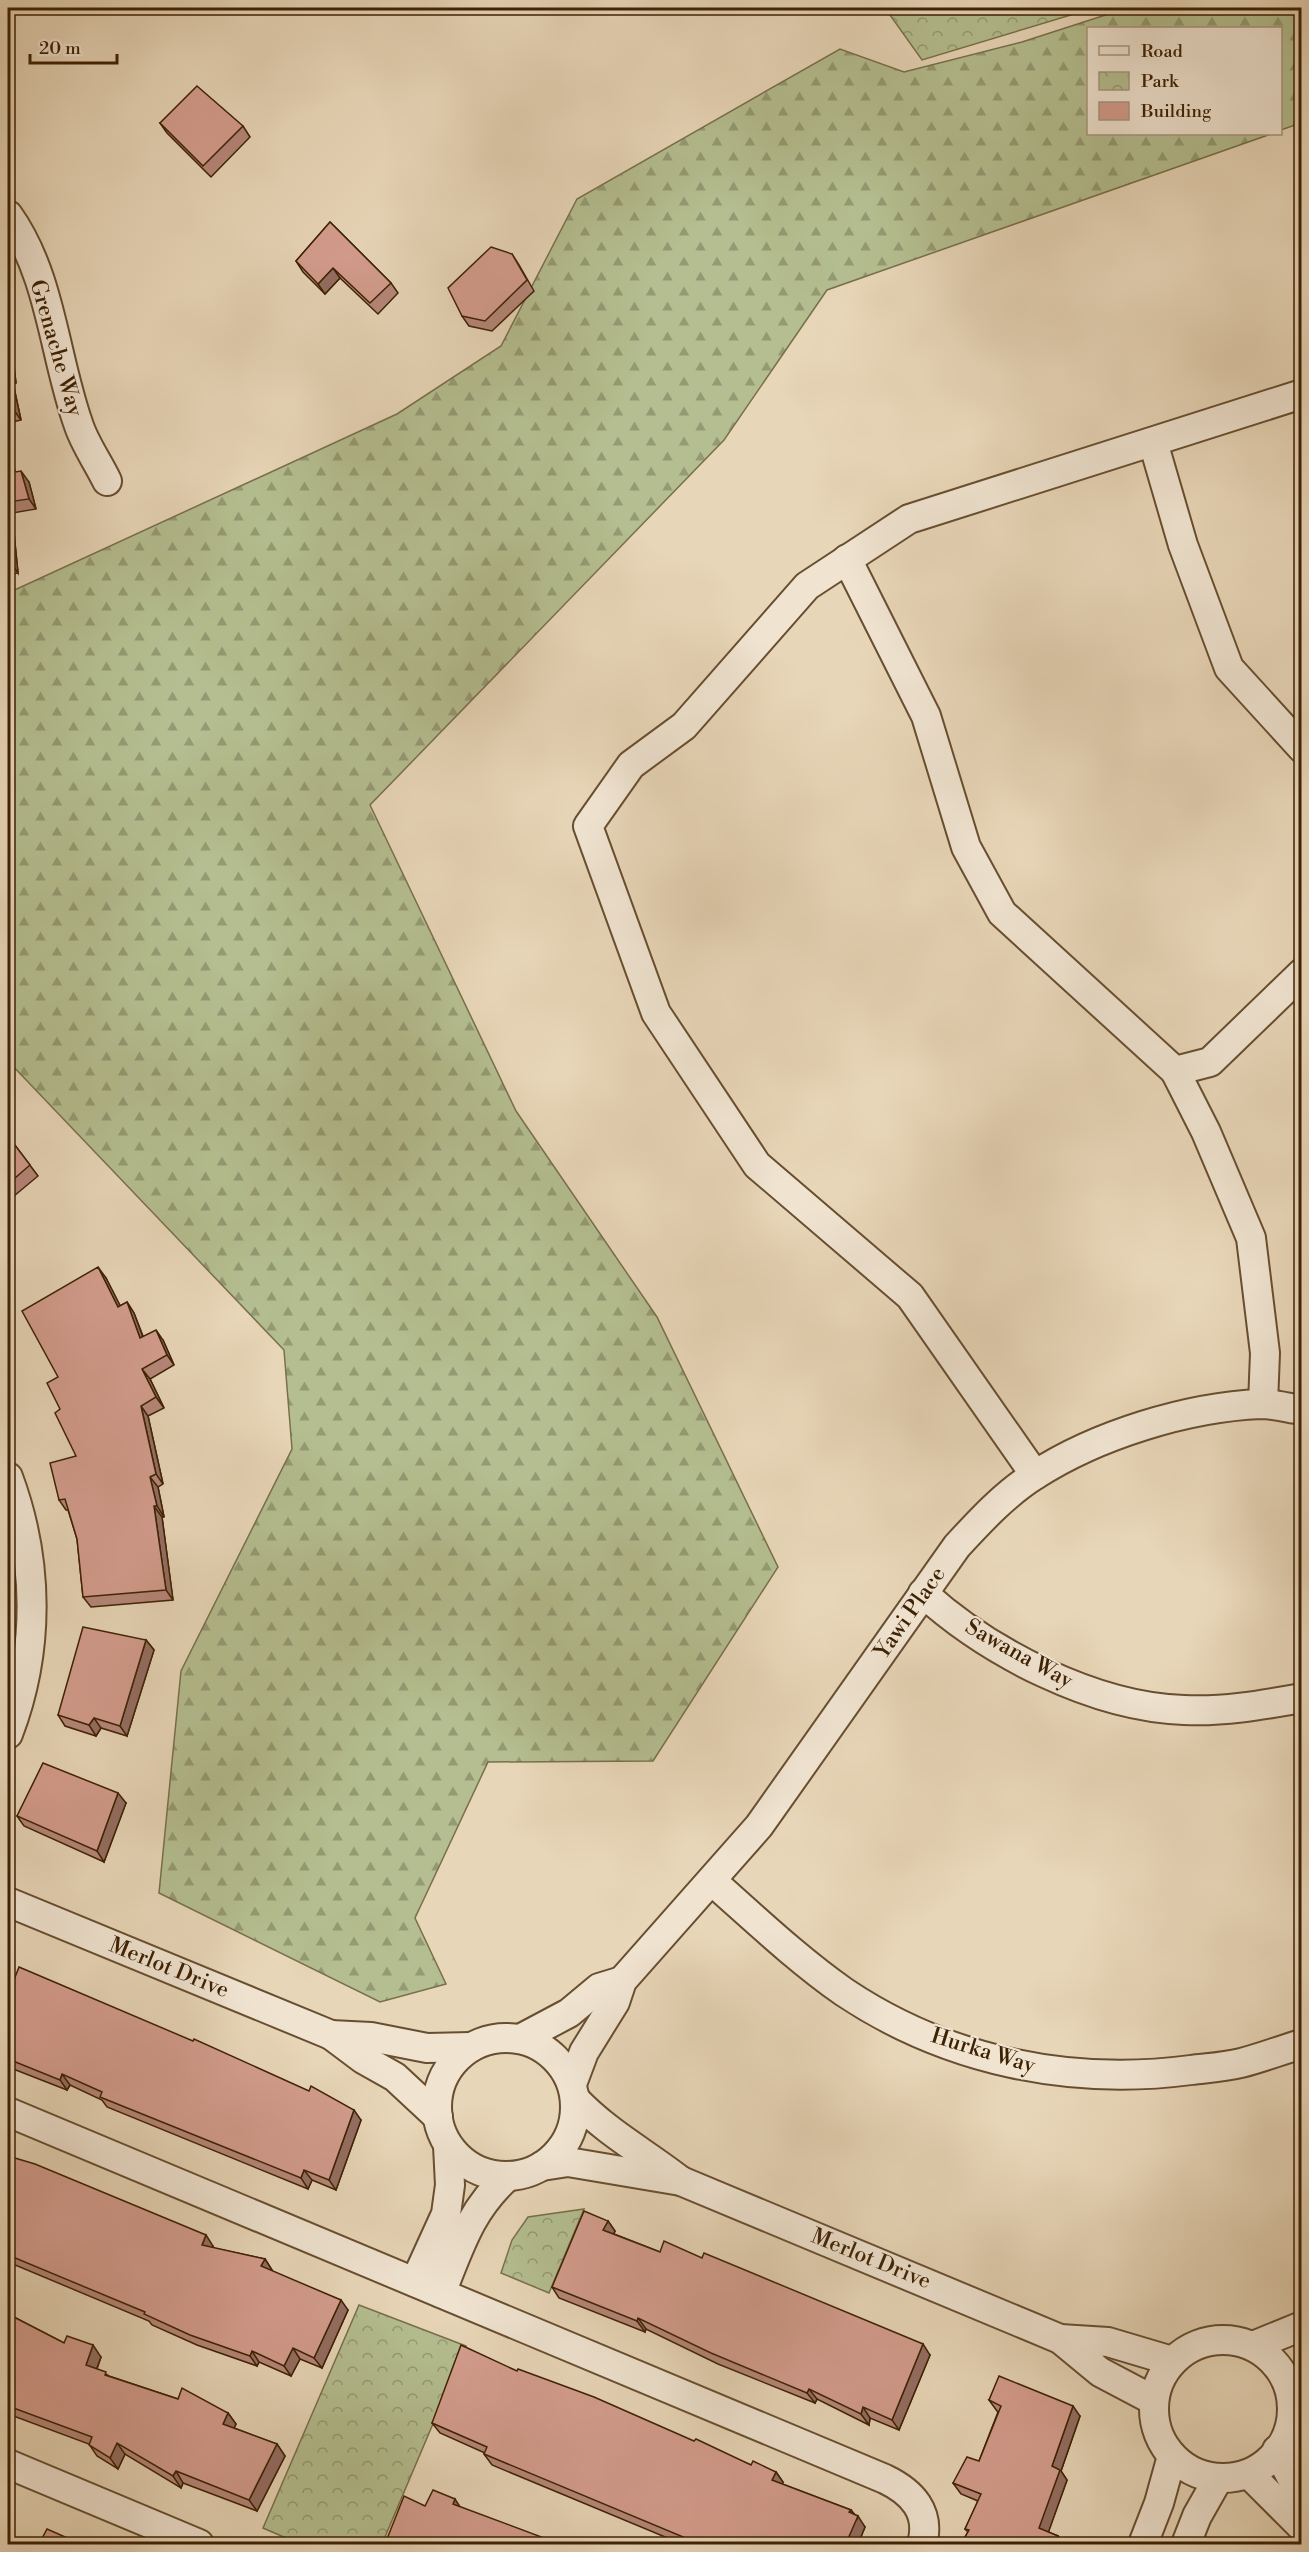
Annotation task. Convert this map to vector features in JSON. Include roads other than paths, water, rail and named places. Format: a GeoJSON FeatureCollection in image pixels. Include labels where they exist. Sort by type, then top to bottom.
{"type":"FeatureCollection","features":[{"type":"Feature","properties":{"kind":"street","name":"Grenache Way"},"geometry":{"type":"LineString","coordinates":[[8,215],[22,235],[55,330],[78,424],[107,481]]}},
{"type":"Feature","properties":{"kind":"street"},"geometry":{"type":"LineString","coordinates":[[1035,1475],[910,1296],[757,1165],[656,1013],[588,826],[631,765],[684,726],[807,586],[909,519],[1302,394]]}},
{"type":"Feature","properties":{"kind":"street"},"geometry":{"type":"LineString","coordinates":[[1153,441],[1183,545],[1229,668],[1302,748]]}},
{"type":"Feature","properties":{"kind":"street"},"geometry":{"type":"LineString","coordinates":[[847,560],[926,716],[966,847],[1002,913],[1175,1071],[1206,1132],[1251,1238],[1265,1353],[1263,1404]]}},
{"type":"Feature","properties":{"kind":"street"},"geometry":{"type":"LineString","coordinates":[[1175,1071],[1210,1062],[1302,973]]}},
{"type":"Feature","properties":{"kind":"street","name":"Yawi Place"},"geometry":{"type":"LineString","coordinates":[[622,1981],[712,1881],[785,1791],[957,1546],[993,1508],[1035,1475],[1087,1448],[1142,1427],[1200,1411],[1263,1404],[1302,1410]]}},
{"type":"Feature","properties":{"kind":"street"},"geometry":{"type":"LineString","coordinates":[[8,1477],[18,1505],[30,1565],[33,1620],[25,1678],[8,1734]]}},
{"type":"Feature","properties":{"kind":"street","name":"Sawana Way"},"geometry":{"type":"LineString","coordinates":[[923,1593],[944,1612],[1038,1669],[1083,1689],[1127,1702],[1182,1710],[1235,1710],[1302,1698]]}},
{"type":"Feature","properties":{"kind":"street","name":"Hurka Way"},"geometry":{"type":"LineString","coordinates":[[712,1881],[794,1954],[845,1992],[887,2017],[947,2044],[1022,2067],[1084,2075],[1156,2074],[1239,2064],[1302,2044]]}},
{"type":"Feature","properties":{"kind":"street","name":"Merlot Drive"},"geometry":{"type":"LineString","coordinates":[[8,1902],[331,2035],[363,2059],[395,2077],[414,2092],[438,2117]]}},
{"type":"Feature","properties":{"kind":"street"},"geometry":{"type":"LineString","coordinates":[[520,2039],[569,2013],[599,1988],[622,1981]]}},
{"type":"Feature","properties":{"kind":"street"},"geometry":{"type":"LineString","coordinates":[[574,2091],[584,2052],[615,2002],[622,1981]]}},
{"type":"Feature","properties":{"kind":"street","name":"Merlot Drive"},"geometry":{"type":"LineString","coordinates":[[331,2035],[372,2037],[427,2048],[471,2047]]}},
{"type":"Feature","properties":{"kind":"street","name":"Merlot Drive"},"geometry":{"type":"LineString","coordinates":[[574,2091],[576,2112],[571,2134],[558,2154],[542,2166],[522,2175],[507,2176],[478,2171],[458,2158],[448,2146],[438,2117],[439,2090],[445,2074],[455,2060],[471,2047],[491,2039],[520,2039],[548,2050],[560,2062],[574,2091],[595,2120],[647,2154],[681,2181]]}},
{"type":"Feature","properties":{"kind":"street"},"geometry":{"type":"LineString","coordinates":[[8,2112],[901,2487],[920,2508],[925,2523],[922,2544]]}},
{"type":"Feature","properties":{"kind":"street"},"geometry":{"type":"LineString","coordinates":[[415,2282],[446,2214],[450,2185],[448,2146]]}},
{"type":"Feature","properties":{"kind":"street","name":"Merlot Drive"},"geometry":{"type":"LineString","coordinates":[[542,2166],[568,2162],[681,2181],[1060,2339],[1100,2372],[1153,2400]]}},
{"type":"Feature","properties":{"kind":"street"},"geometry":{"type":"LineString","coordinates":[[441,2293],[474,2214],[486,2196],[507,2176]]}},
{"type":"Feature","properties":{"kind":"street"},"geometry":{"type":"LineString","coordinates":[[1253,2346],[1302,2326]]}},
{"type":"Feature","properties":{"kind":"street","name":"Merlot Drive"},"geometry":{"type":"LineString","coordinates":[[1060,2339],[1108,2342],[1172,2361]]}},
{"type":"Feature","properties":{"kind":"street"},"geometry":{"type":"LineString","coordinates":[[1232,2339],[1253,2346],[1271,2358],[1297,2392],[1292,2419],[1284,2442],[1269,2461],[1249,2474],[1218,2479],[1201,2475],[1180,2464],[1172,2456],[1164,2446],[1154,2424],[1153,2400],[1160,2379],[1172,2361],[1189,2347],[1210,2340],[1232,2339]]}},
{"type":"Feature","properties":{"kind":"street"},"geometry":{"type":"LineString","coordinates":[[1278,2450],[1302,2498]]}},
{"type":"Feature","properties":{"kind":"street"},"geometry":{"type":"LineString","coordinates":[[1143,2544],[1159,2503],[1172,2456]]}},
{"type":"Feature","properties":{"kind":"street"},"geometry":{"type":"LineString","coordinates":[[8,2464],[199,2544]]}},
{"type":"Feature","properties":{"kind":"street"},"geometry":{"type":"LineString","coordinates":[[1249,2474],[1302,2527]]}},
{"type":"Feature","properties":{"kind":"street"},"geometry":{"type":"LineString","coordinates":[[1186,2544],[1197,2516],[1218,2479]]}}]}
